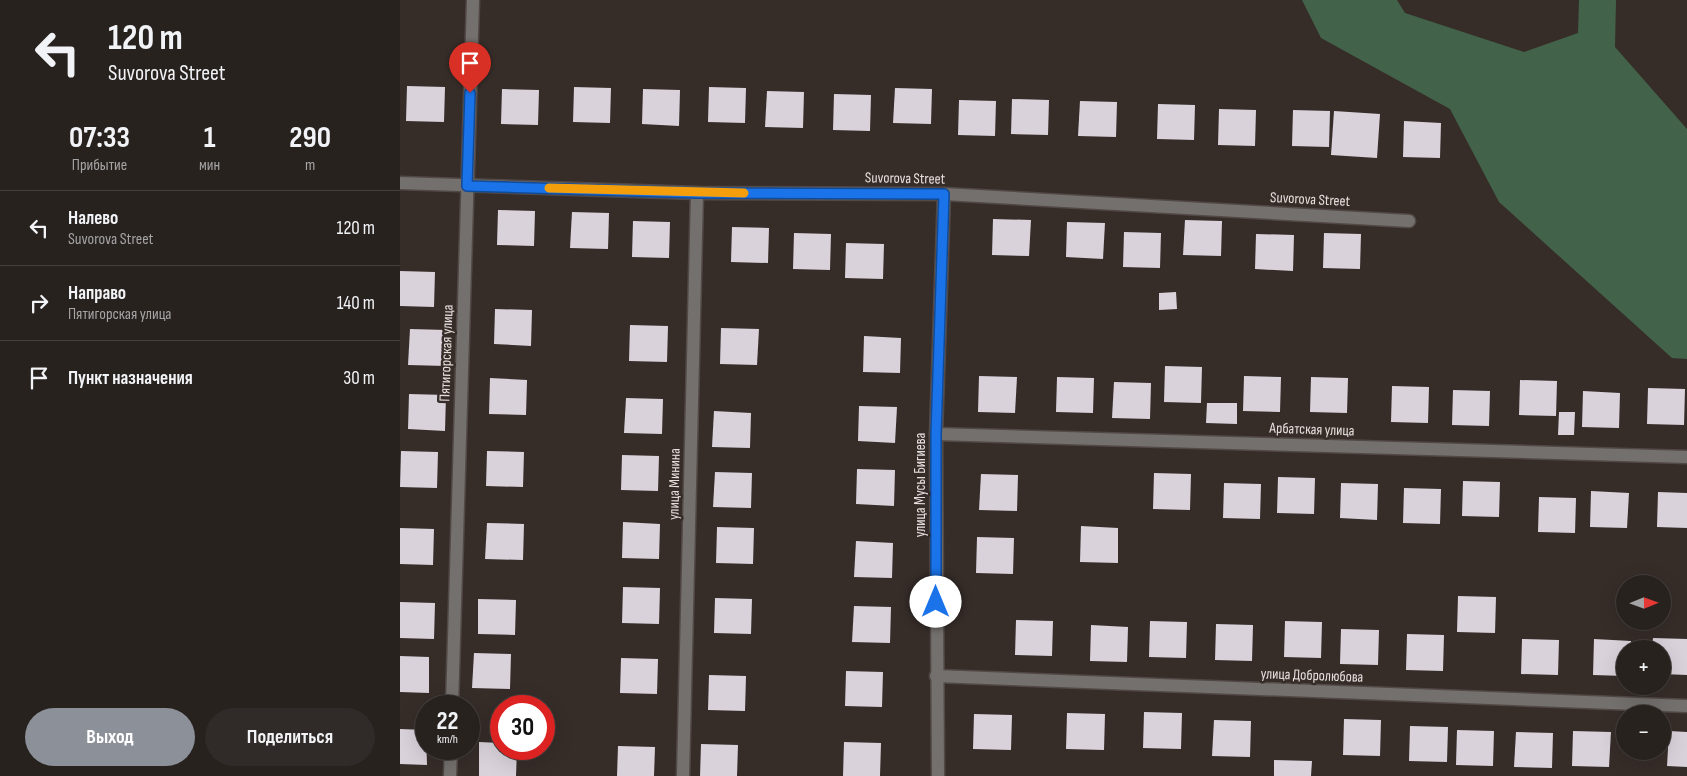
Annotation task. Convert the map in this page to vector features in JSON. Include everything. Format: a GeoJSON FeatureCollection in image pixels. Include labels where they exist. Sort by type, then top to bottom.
{"type":"FeatureCollection","features":[{"type":"Feature","properties":{"kind":"street","name":"Пятигорская улица"},"geometry":{"type":"LineString","coordinates":[[452,695],[473,0]]}},
{"type":"Feature","properties":{"kind":"street","name":"Suvorova Street"},"geometry":{"type":"LineString","coordinates":[[400,183],[697,193],[944,194],[1409,221]]}},
{"type":"Feature","properties":{"kind":"street","name":"улица Минина"},"geometry":{"type":"LineString","coordinates":[[683,776],[697,193]]}},
{"type":"Feature","properties":{"kind":"street","name":"улица Мусы Бигиева"},"geometry":{"type":"LineString","coordinates":[[938,776],[936,434],[944,194]]}},
{"type":"Feature","properties":{"kind":"street","name":"Арбатская улица"},"geometry":{"type":"LineString","coordinates":[[936,434],[1687,457]]}},
{"type":"Feature","properties":{"kind":"street","name":"улица Добролюбова"},"geometry":{"type":"LineString","coordinates":[[936,676],[1687,706]]}},
{"type":"Feature","properties":{"kind":"street"},"geometry":{"type":"LineString","coordinates":[[450,776],[451,760]]}},
{"type":"Feature","properties":{"kind":"green space"},"geometry":{"type":"Polygon","coordinates":[[[1302,0],[1397,0],[1405,13],[1524,52],[1578,33],[1579,0],[1616,0],[1615,47],[1687,129],[1687,359],[1672,358],[1499,202],[1450,109],[1321,38],[1302,0]]]}},
{"type":"Feature","properties":{"kind":"building"},"geometry":{"type":"Polygon","coordinates":[[[407,86],[445,87],[444,122],[406,121],[407,86]]]}},
{"type":"Feature","properties":{"kind":"building"},"geometry":{"type":"Polygon","coordinates":[[[574,87],[611,88],[610,123],[573,122],[574,87]]]}},
{"type":"Feature","properties":{"kind":"building"},"geometry":{"type":"Polygon","coordinates":[[[709,87],[746,88],[745,123],[708,122],[709,87]]]}},
{"type":"Feature","properties":{"kind":"building"},"geometry":{"type":"Polygon","coordinates":[[[895,88],[932,89],[931,124],[893,123],[895,88]]]}},
{"type":"Feature","properties":{"kind":"building"},"geometry":{"type":"Polygon","coordinates":[[[502,89],[539,90],[538,125],[501,124],[502,89]]]}},
{"type":"Feature","properties":{"kind":"building"},"geometry":{"type":"Polygon","coordinates":[[[643,89],[680,90],[679,126],[642,124],[643,89]]]}},
{"type":"Feature","properties":{"kind":"building"},"geometry":{"type":"Polygon","coordinates":[[[767,91],[804,92],[803,128],[765,127],[767,91]]]}},
{"type":"Feature","properties":{"kind":"building"},"geometry":{"type":"Polygon","coordinates":[[[834,94],[871,95],[870,131],[833,130],[834,94]]]}},
{"type":"Feature","properties":{"kind":"building"},"geometry":{"type":"Polygon","coordinates":[[[1012,99],[1049,100],[1048,135],[1011,134],[1012,99]]]}},
{"type":"Feature","properties":{"kind":"building"},"geometry":{"type":"Polygon","coordinates":[[[959,100],[996,101],[995,136],[958,135],[959,100]]]}},
{"type":"Feature","properties":{"kind":"building"},"geometry":{"type":"Polygon","coordinates":[[[1080,101],[1117,102],[1116,137],[1078,136],[1080,101]]]}},
{"type":"Feature","properties":{"kind":"building"},"geometry":{"type":"Polygon","coordinates":[[[1158,104],[1195,105],[1194,140],[1157,139],[1158,104]]]}},
{"type":"Feature","properties":{"kind":"building"},"geometry":{"type":"Polygon","coordinates":[[[1219,109],[1256,110],[1255,146],[1218,145],[1219,109]]]}},
{"type":"Feature","properties":{"kind":"building"},"geometry":{"type":"Polygon","coordinates":[[[1293,110],[1330,111],[1329,147],[1292,146],[1293,110]]]}},
{"type":"Feature","properties":{"kind":"building"},"geometry":{"type":"Polygon","coordinates":[[[1334,111],[1380,114],[1377,158],[1331,155],[1334,111]]]}},
{"type":"Feature","properties":{"kind":"building"},"geometry":{"type":"Polygon","coordinates":[[[1404,121],[1441,123],[1440,158],[1403,157],[1404,121]]]}},
{"type":"Feature","properties":{"kind":"building"},"geometry":{"type":"Polygon","coordinates":[[[498,210],[535,211],[534,246],[497,245],[498,210]]]}},
{"type":"Feature","properties":{"kind":"building"},"geometry":{"type":"Polygon","coordinates":[[[572,212],[609,213],[608,249],[570,248],[572,212]]]}},
{"type":"Feature","properties":{"kind":"building"},"geometry":{"type":"Polygon","coordinates":[[[993,219],[1031,220],[1029,256],[992,255],[993,219]]]}},
{"type":"Feature","properties":{"kind":"building"},"geometry":{"type":"Polygon","coordinates":[[[1185,220],[1222,221],[1221,256],[1183,255],[1185,220]]]}},
{"type":"Feature","properties":{"kind":"building"},"geometry":{"type":"Polygon","coordinates":[[[633,221],[670,222],[669,258],[632,257],[633,221]]]}},
{"type":"Feature","properties":{"kind":"building"},"geometry":{"type":"Polygon","coordinates":[[[1067,222],[1105,223],[1103,259],[1066,257],[1067,222]]]}},
{"type":"Feature","properties":{"kind":"building"},"geometry":{"type":"Polygon","coordinates":[[[732,227],[769,228],[768,263],[731,262],[732,227]]]}},
{"type":"Feature","properties":{"kind":"building"},"geometry":{"type":"Polygon","coordinates":[[[1124,232],[1161,233],[1160,268],[1123,267],[1124,232]]]}},
{"type":"Feature","properties":{"kind":"building"},"geometry":{"type":"Polygon","coordinates":[[[794,233],[831,234],[830,270],[793,269],[794,233]]]}},
{"type":"Feature","properties":{"kind":"building"},"geometry":{"type":"Polygon","coordinates":[[[1324,233],[1361,234],[1360,269],[1323,268],[1324,233]]]}},
{"type":"Feature","properties":{"kind":"building"},"geometry":{"type":"Polygon","coordinates":[[[1256,234],[1294,235],[1293,271],[1255,269],[1256,234]]]}},
{"type":"Feature","properties":{"kind":"building"},"geometry":{"type":"Polygon","coordinates":[[[846,243],[884,244],[883,279],[845,278],[846,243]]]}},
{"type":"Feature","properties":{"kind":"building"},"geometry":{"type":"Polygon","coordinates":[[[400,271],[435,272],[434,307],[400,306],[400,271]]]}},
{"type":"Feature","properties":{"kind":"building"},"geometry":{"type":"Polygon","coordinates":[[[1176,292],[1177,309],[1159,310],[1159,293],[1176,292]]]}},
{"type":"Feature","properties":{"kind":"building"},"geometry":{"type":"Polygon","coordinates":[[[495,309],[532,310],[531,346],[494,344],[495,309]]]}},
{"type":"Feature","properties":{"kind":"building"},"geometry":{"type":"Polygon","coordinates":[[[630,325],[668,326],[667,362],[629,361],[630,325]]]}},
{"type":"Feature","properties":{"kind":"building"},"geometry":{"type":"Polygon","coordinates":[[[721,328],[759,329],[757,365],[720,364],[721,328]]]}},
{"type":"Feature","properties":{"kind":"building"},"geometry":{"type":"Polygon","coordinates":[[[410,329],[447,330],[446,366],[408,365],[410,329]]]}},
{"type":"Feature","properties":{"kind":"building"},"geometry":{"type":"Polygon","coordinates":[[[864,336],[901,338],[900,373],[863,372],[864,336]]]}},
{"type":"Feature","properties":{"kind":"building"},"geometry":{"type":"Polygon","coordinates":[[[1165,366],[1202,367],[1201,403],[1164,402],[1165,366]]]}},
{"type":"Feature","properties":{"kind":"building"},"geometry":{"type":"Polygon","coordinates":[[[979,376],[1017,377],[1015,413],[978,412],[979,376]]]}},
{"type":"Feature","properties":{"kind":"building"},"geometry":{"type":"Polygon","coordinates":[[[1244,376],[1281,377],[1280,412],[1243,411],[1244,376]]]}},
{"type":"Feature","properties":{"kind":"building"},"geometry":{"type":"Polygon","coordinates":[[[1057,377],[1094,378],[1093,413],[1056,412],[1057,377]]]}},
{"type":"Feature","properties":{"kind":"building"},"geometry":{"type":"Polygon","coordinates":[[[1311,377],[1348,378],[1347,413],[1310,412],[1311,377]]]}},
{"type":"Feature","properties":{"kind":"building"},"geometry":{"type":"Polygon","coordinates":[[[490,378],[527,380],[526,415],[489,414],[490,378]]]}},
{"type":"Feature","properties":{"kind":"building"},"geometry":{"type":"Polygon","coordinates":[[[1520,380],[1557,381],[1556,416],[1519,415],[1520,380]]]}},
{"type":"Feature","properties":{"kind":"building"},"geometry":{"type":"Polygon","coordinates":[[[1114,382],[1151,383],[1150,419],[1112,418],[1114,382]]]}},
{"type":"Feature","properties":{"kind":"building"},"geometry":{"type":"Polygon","coordinates":[[[1392,386],[1429,387],[1428,423],[1391,422],[1392,386]]]}},
{"type":"Feature","properties":{"kind":"building"},"geometry":{"type":"Polygon","coordinates":[[[1648,388],[1685,389],[1684,425],[1647,424],[1648,388]]]}},
{"type":"Feature","properties":{"kind":"building"},"geometry":{"type":"Polygon","coordinates":[[[1453,390],[1490,391],[1489,426],[1452,425],[1453,390]]]}},
{"type":"Feature","properties":{"kind":"building"},"geometry":{"type":"Polygon","coordinates":[[[1583,391],[1620,393],[1619,428],[1582,427],[1583,391]]]}},
{"type":"Feature","properties":{"kind":"building"},"geometry":{"type":"Polygon","coordinates":[[[409,394],[446,395],[445,431],[408,429],[409,394]]]}},
{"type":"Feature","properties":{"kind":"building"},"geometry":{"type":"Polygon","coordinates":[[[626,398],[663,399],[662,434],[624,433],[626,398]]]}},
{"type":"Feature","properties":{"kind":"building"},"geometry":{"type":"Polygon","coordinates":[[[1207,403],[1237,403],[1237,424],[1206,423],[1207,403]]]}},
{"type":"Feature","properties":{"kind":"building"},"geometry":{"type":"Polygon","coordinates":[[[859,406],[897,407],[895,443],[858,441],[859,406]]]}},
{"type":"Feature","properties":{"kind":"building"},"geometry":{"type":"Polygon","coordinates":[[[714,411],[751,413],[750,448],[712,447],[714,411]]]}},
{"type":"Feature","properties":{"kind":"building"},"geometry":{"type":"Polygon","coordinates":[[[1559,412],[1575,412],[1574,435],[1558,435],[1559,412]]]}},
{"type":"Feature","properties":{"kind":"building"},"geometry":{"type":"Polygon","coordinates":[[[401,451],[438,452],[437,488],[400,487],[401,451]]]}},
{"type":"Feature","properties":{"kind":"building"},"geometry":{"type":"Polygon","coordinates":[[[487,451],[524,452],[523,487],[486,486],[487,451]]]}},
{"type":"Feature","properties":{"kind":"building"},"geometry":{"type":"Polygon","coordinates":[[[622,455],[659,456],[658,491],[621,490],[622,455]]]}},
{"type":"Feature","properties":{"kind":"building"},"geometry":{"type":"Polygon","coordinates":[[[857,469],[895,470],[894,506],[856,504],[857,469]]]}},
{"type":"Feature","properties":{"kind":"building"},"geometry":{"type":"Polygon","coordinates":[[[715,472],[752,473],[751,508],[713,507],[715,472]]]}},
{"type":"Feature","properties":{"kind":"building"},"geometry":{"type":"Polygon","coordinates":[[[1154,473],[1191,474],[1190,510],[1153,509],[1154,473]]]}},
{"type":"Feature","properties":{"kind":"building"},"geometry":{"type":"Polygon","coordinates":[[[981,474],[1018,475],[1017,511],[979,510],[981,474]]]}},
{"type":"Feature","properties":{"kind":"building"},"geometry":{"type":"Polygon","coordinates":[[[1278,477],[1315,478],[1314,514],[1277,513],[1278,477]]]}},
{"type":"Feature","properties":{"kind":"building"},"geometry":{"type":"Polygon","coordinates":[[[1463,481],[1500,482],[1499,517],[1462,516],[1463,481]]]}},
{"type":"Feature","properties":{"kind":"building"},"geometry":{"type":"Polygon","coordinates":[[[1224,483],[1261,484],[1260,519],[1223,518],[1224,483]]]}},
{"type":"Feature","properties":{"kind":"building"},"geometry":{"type":"Polygon","coordinates":[[[1341,483],[1378,484],[1377,520],[1340,518],[1341,483]]]}},
{"type":"Feature","properties":{"kind":"building"},"geometry":{"type":"Polygon","coordinates":[[[1404,488],[1441,489],[1440,524],[1403,523],[1404,488]]]}},
{"type":"Feature","properties":{"kind":"building"},"geometry":{"type":"Polygon","coordinates":[[[1591,491],[1629,493],[1627,528],[1590,527],[1591,491]]]}},
{"type":"Feature","properties":{"kind":"building"},"geometry":{"type":"Polygon","coordinates":[[[1658,492],[1687,493],[1687,528],[1657,527],[1658,492]]]}},
{"type":"Feature","properties":{"kind":"building"},"geometry":{"type":"Polygon","coordinates":[[[1539,497],[1576,498],[1575,533],[1538,532],[1539,497]]]}},
{"type":"Feature","properties":{"kind":"building"},"geometry":{"type":"Polygon","coordinates":[[[623,522],[660,524],[659,559],[622,558],[623,522]]]}},
{"type":"Feature","properties":{"kind":"building"},"geometry":{"type":"Polygon","coordinates":[[[487,523],[524,524],[523,560],[485,559],[487,523]]]}},
{"type":"Feature","properties":{"kind":"building"},"geometry":{"type":"Polygon","coordinates":[[[1081,526],[1118,528],[1118,563],[1080,562],[1081,526]]]}},
{"type":"Feature","properties":{"kind":"building"},"geometry":{"type":"Polygon","coordinates":[[[717,527],[754,528],[753,564],[716,563],[717,527]]]}},
{"type":"Feature","properties":{"kind":"building"},"geometry":{"type":"Polygon","coordinates":[[[400,528],[434,529],[433,565],[400,564],[400,528]]]}},
{"type":"Feature","properties":{"kind":"building"},"geometry":{"type":"Polygon","coordinates":[[[977,537],[1014,538],[1013,574],[976,573],[977,537]]]}},
{"type":"Feature","properties":{"kind":"building"},"geometry":{"type":"Polygon","coordinates":[[[856,541],[893,543],[892,578],[854,577],[856,541]]]}},
{"type":"Feature","properties":{"kind":"building"},"geometry":{"type":"Polygon","coordinates":[[[623,587],[660,588],[659,624],[622,623],[623,587]]]}},
{"type":"Feature","properties":{"kind":"building"},"geometry":{"type":"Polygon","coordinates":[[[1458,596],[1496,597],[1495,633],[1457,632],[1458,596]]]}},
{"type":"Feature","properties":{"kind":"building"},"geometry":{"type":"Polygon","coordinates":[[[715,598],[752,599],[751,634],[714,633],[715,598]]]}},
{"type":"Feature","properties":{"kind":"building"},"geometry":{"type":"Polygon","coordinates":[[[478,599],[516,600],[515,635],[478,634],[478,599]]]}},
{"type":"Feature","properties":{"kind":"building"},"geometry":{"type":"Polygon","coordinates":[[[400,602],[435,603],[434,639],[400,638],[400,602]]]}},
{"type":"Feature","properties":{"kind":"building"},"geometry":{"type":"Polygon","coordinates":[[[854,606],[891,607],[890,643],[852,642],[854,606]]]}},
{"type":"Feature","properties":{"kind":"building"},"geometry":{"type":"Polygon","coordinates":[[[1016,620],[1053,621],[1052,656],[1015,655],[1016,620]]]}},
{"type":"Feature","properties":{"kind":"building"},"geometry":{"type":"Polygon","coordinates":[[[1150,621],[1187,622],[1186,658],[1149,657],[1150,621]]]}},
{"type":"Feature","properties":{"kind":"building"},"geometry":{"type":"Polygon","coordinates":[[[1285,621],[1322,622],[1321,658],[1284,657],[1285,621]]]}},
{"type":"Feature","properties":{"kind":"building"},"geometry":{"type":"Polygon","coordinates":[[[1216,624],[1253,625],[1252,661],[1215,660],[1216,624]]]}},
{"type":"Feature","properties":{"kind":"building"},"geometry":{"type":"Polygon","coordinates":[[[1091,625],[1128,627],[1127,662],[1090,661],[1091,625]]]}},
{"type":"Feature","properties":{"kind":"building"},"geometry":{"type":"Polygon","coordinates":[[[1341,629],[1379,630],[1378,665],[1340,664],[1341,629]]]}},
{"type":"Feature","properties":{"kind":"building"},"geometry":{"type":"Polygon","coordinates":[[[1407,634],[1444,635],[1443,671],[1406,670],[1407,634]]]}},
{"type":"Feature","properties":{"kind":"building"},"geometry":{"type":"Polygon","coordinates":[[[1653,638],[1687,639],[1687,675],[1671,674],[1671,640],[1653,640],[1653,638]]]}},
{"type":"Feature","properties":{"kind":"building"},"geometry":{"type":"Polygon","coordinates":[[[1522,639],[1559,640],[1558,675],[1521,674],[1522,639]]]}},
{"type":"Feature","properties":{"kind":"building"},"geometry":{"type":"Polygon","coordinates":[[[1594,639],[1616,640],[1616,676],[1593,675],[1594,639]]]}},
{"type":"Feature","properties":{"kind":"building"},"geometry":{"type":"Polygon","coordinates":[[[474,653],[511,654],[510,689],[472,688],[474,653]]]}},
{"type":"Feature","properties":{"kind":"building"},"geometry":{"type":"Polygon","coordinates":[[[400,656],[429,657],[429,693],[400,692],[400,656]]]}},
{"type":"Feature","properties":{"kind":"building"},"geometry":{"type":"Polygon","coordinates":[[[621,658],[658,659],[657,694],[620,693],[621,658]]]}},
{"type":"Feature","properties":{"kind":"building"},"geometry":{"type":"Polygon","coordinates":[[[846,671],[883,672],[882,707],[845,706],[846,671]]]}},
{"type":"Feature","properties":{"kind":"building"},"geometry":{"type":"Polygon","coordinates":[[[709,675],[746,676],[745,711],[708,710],[709,675]]]}},
{"type":"Feature","properties":{"kind":"building"},"geometry":{"type":"Polygon","coordinates":[[[1144,712],[1182,713],[1181,749],[1143,748],[1144,712]]]}},
{"type":"Feature","properties":{"kind":"building"},"geometry":{"type":"Polygon","coordinates":[[[1067,713],[1105,714],[1104,750],[1066,749],[1067,713]]]}},
{"type":"Feature","properties":{"kind":"building"},"geometry":{"type":"Polygon","coordinates":[[[974,714],[1012,715],[1011,750],[973,749],[974,714]]]}},
{"type":"Feature","properties":{"kind":"building"},"geometry":{"type":"Polygon","coordinates":[[[1344,719],[1381,720],[1380,756],[1343,755],[1344,719]]]}},
{"type":"Feature","properties":{"kind":"building"},"geometry":{"type":"Polygon","coordinates":[[[1214,720],[1251,721],[1250,757],[1212,756],[1214,720]]]}},
{"type":"Feature","properties":{"kind":"building"},"geometry":{"type":"Polygon","coordinates":[[[1410,726],[1448,727],[1447,762],[1409,761],[1410,726]]]}},
{"type":"Feature","properties":{"kind":"building"},"geometry":{"type":"Polygon","coordinates":[[[400,729],[415,730],[415,760],[427,760],[427,765],[400,764],[400,729]]]}},
{"type":"Feature","properties":{"kind":"building"},"geometry":{"type":"Polygon","coordinates":[[[1457,730],[1494,731],[1493,766],[1456,765],[1457,730]]]}},
{"type":"Feature","properties":{"kind":"building"},"geometry":{"type":"Polygon","coordinates":[[[1573,731],[1611,732],[1609,767],[1572,766],[1573,731]]]}},
{"type":"Feature","properties":{"kind":"building"},"geometry":{"type":"Polygon","coordinates":[[[1671,731],[1687,732],[1687,767],[1667,766],[1667,760],[1671,760],[1671,731]]]}},
{"type":"Feature","properties":{"kind":"building"},"geometry":{"type":"Polygon","coordinates":[[[1516,732],[1553,733],[1552,768],[1514,767],[1516,732]]]}},
{"type":"Feature","properties":{"kind":"building"},"geometry":{"type":"Polygon","coordinates":[[[480,742],[490,742],[490,760],[517,760],[516,776],[479,776],[480,742]]]}},
{"type":"Feature","properties":{"kind":"building"},"geometry":{"type":"Polygon","coordinates":[[[844,742],[881,743],[880,776],[843,776],[844,742]]]}},
{"type":"Feature","properties":{"kind":"building"},"geometry":{"type":"Polygon","coordinates":[[[701,744],[738,745],[737,776],[700,776],[701,744]]]}},
{"type":"Feature","properties":{"kind":"building"},"geometry":{"type":"Polygon","coordinates":[[[618,746],[655,747],[654,776],[617,776],[618,746]]]}},
{"type":"Feature","properties":{"kind":"building"},"geometry":{"type":"Polygon","coordinates":[[[1274,760],[1312,761],[1311,776],[1274,776],[1274,760]]]}},
{"type":"Feature","properties":{"kind":"slow traffic"},"geometry":{"type":"LineString","coordinates":[[549,188],[744,193]]}},
{"type":"Feature","properties":{"kind":"route"},"geometry":{"type":"LineString","coordinates":[[470,93],[467,186],[697,193],[944,194],[936,434],[936,602]]}}]}
